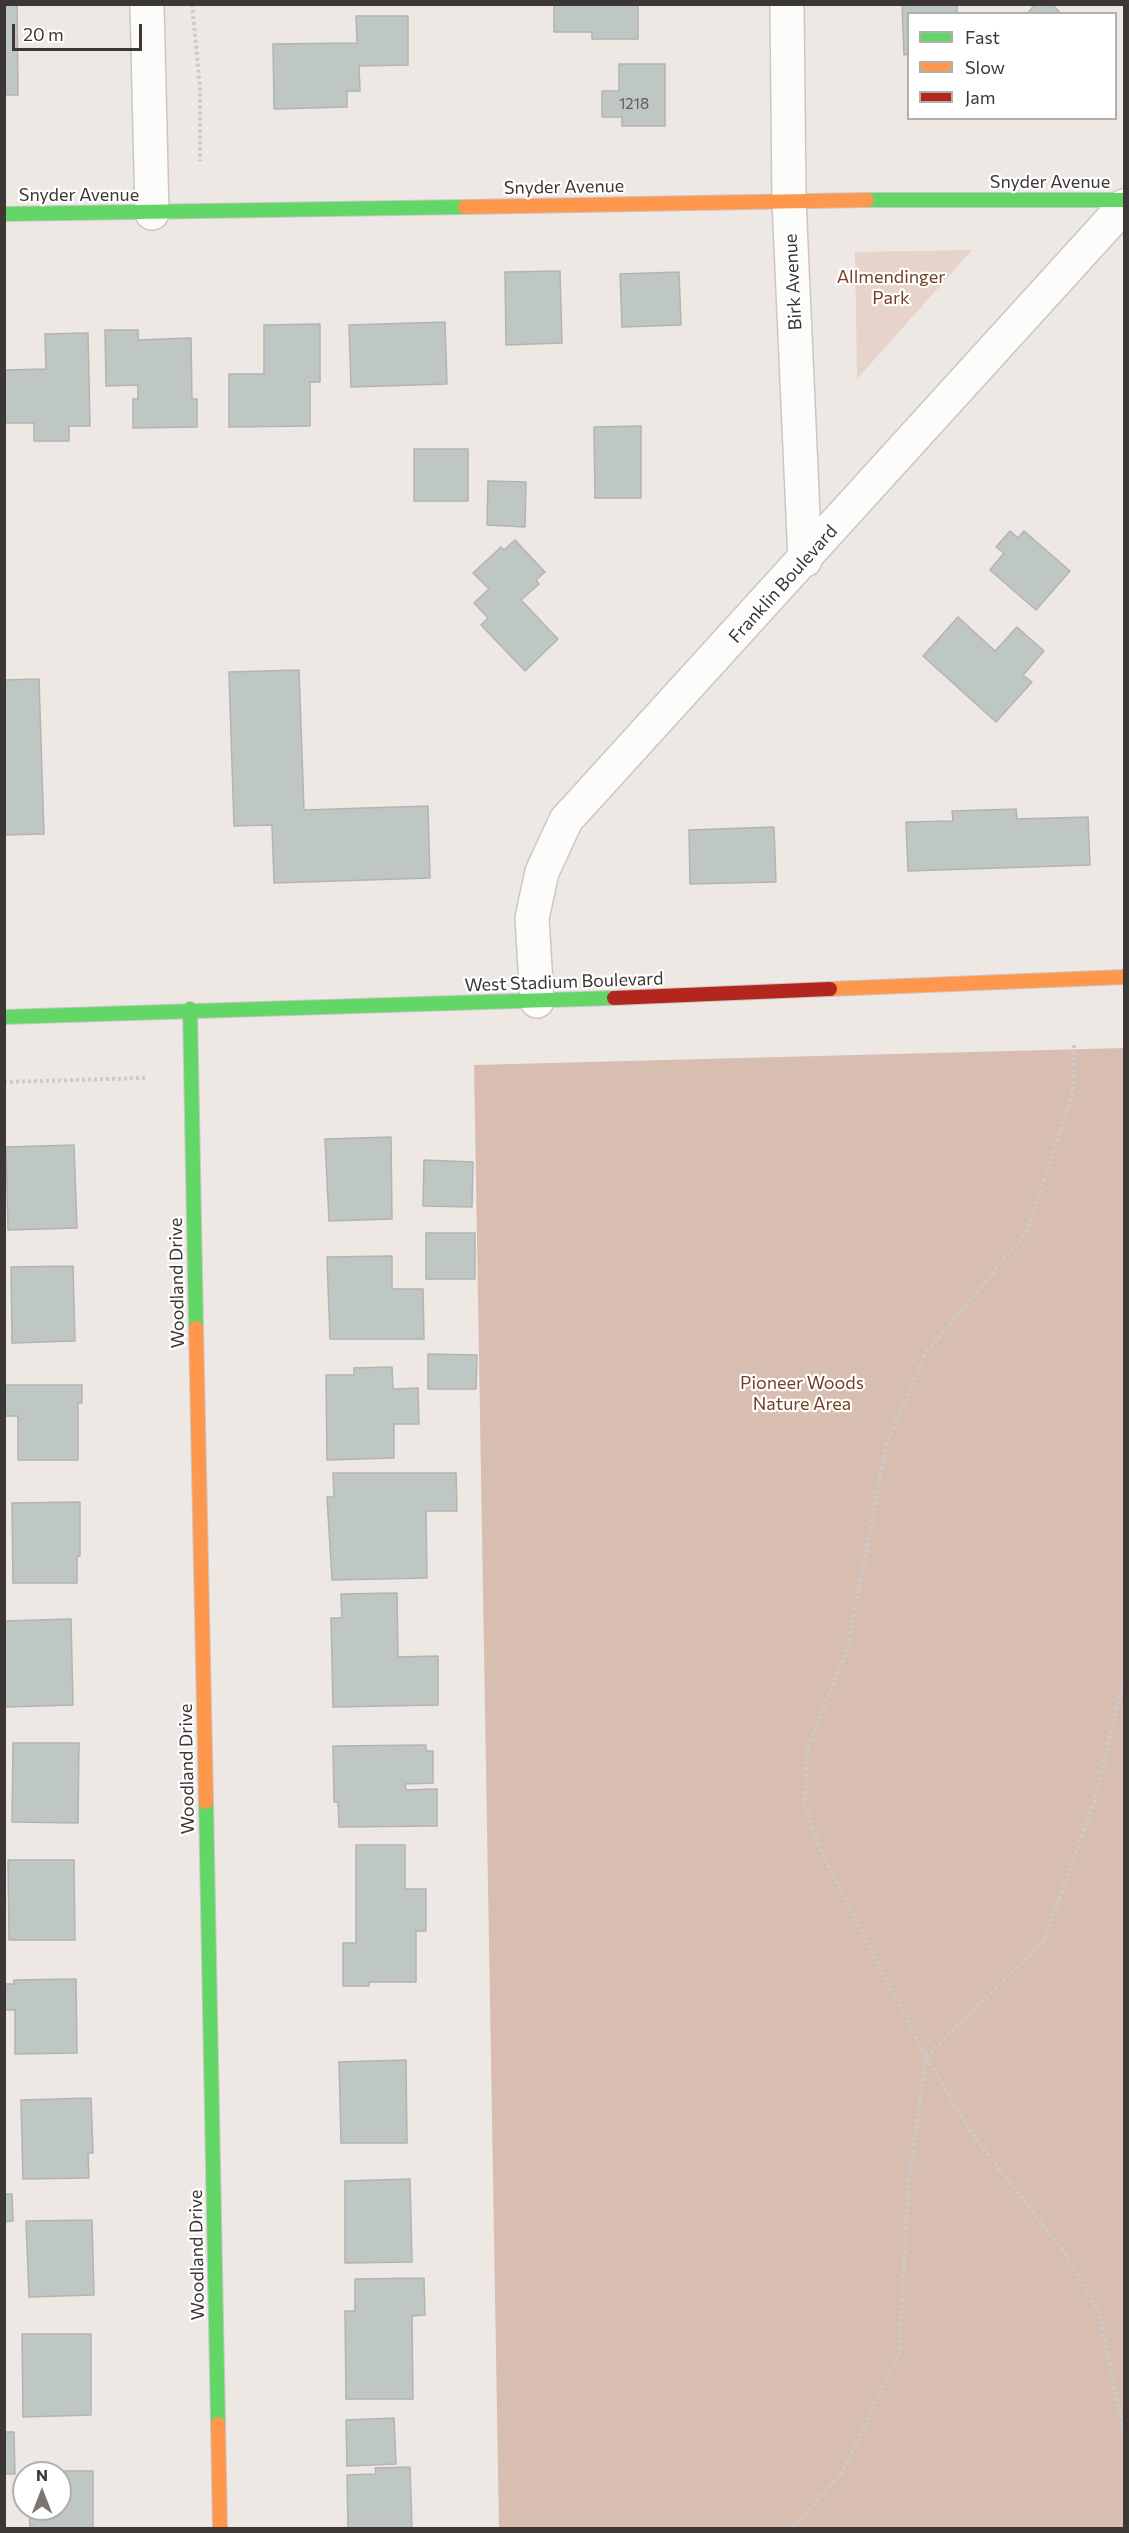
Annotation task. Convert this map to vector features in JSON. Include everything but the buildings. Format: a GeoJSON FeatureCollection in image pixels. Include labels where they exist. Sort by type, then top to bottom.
{"type":"FeatureCollection","features":[{"type":"Feature","properties":{"kind":"street"},"geometry":{"type":"LineString","coordinates":[[147,4],[152,213]]}},
{"type":"Feature","properties":{"kind":"street","name":"Birk Avenue"},"geometry":{"type":"LineString","coordinates":[[787,4],[789,200],[805,560]]}},
{"type":"Feature","properties":{"kind":"street","name":"Snyder Avenue"},"geometry":{"type":"LineString","coordinates":[[4,214],[789,200],[1125,200]]}},
{"type":"Feature","properties":{"kind":"street","name":"Franklin Boulevard"},"geometry":{"type":"LineString","coordinates":[[537,1001],[532,918],[542,872],[566,820],[1125,206]]}},
{"type":"Feature","properties":{"kind":"street","name":"West Stadium Boulevard"},"geometry":{"type":"LineString","coordinates":[[4,1017],[190,1009],[537,1001],[1125,978]]}},
{"type":"Feature","properties":{"kind":"street","name":"Woodland Drive"},"geometry":{"type":"LineString","coordinates":[[190,1009],[220,2529]]}},
{"type":"Feature","properties":{"kind":"path"},"geometry":{"type":"LineString","coordinates":[[192,4],[200,87],[200,161]]}},
{"type":"Feature","properties":{"kind":"path"},"geometry":{"type":"LineString","coordinates":[[1074,1045],[1073,1093],[1026,1233],[926,1353],[887,1442],[847,1650],[807,1749],[805,1804],[821,1852],[926,2057],[976,2140],[1064,2251],[1099,2313],[1125,2434]]}},
{"type":"Feature","properties":{"kind":"path"},"geometry":{"type":"LineString","coordinates":[[4,1082],[145,1078]]}},
{"type":"Feature","properties":{"kind":"path"},"geometry":{"type":"LineString","coordinates":[[793,2529],[843,2471],[899,2353],[908,2188],[926,2057],[1044,1941],[1094,1802],[1125,1679]]}},
{"type":"Feature","properties":{"kind":"green space","name":"Allmendinger Park"},"geometry":{"type":"Polygon","coordinates":[[[972,250],[857,379],[855,252],[972,250]]]}},
{"type":"Feature","properties":{"kind":"green space","name":"Pioneer Woods Nature Area"},"geometry":{"type":"Polygon","coordinates":[[[1124,1048],[1124,2528],[499,2528],[474,1065],[1124,1048]]]}},
{"type":"Feature","properties":{"kind":"traffic: fast"},"geometry":{"type":"LineString","coordinates":[[867,200],[1124,200]]}},
{"type":"Feature","properties":{"kind":"traffic: fast"},"geometry":{"type":"LineString","coordinates":[[4,214],[465,207]]}},
{"type":"Feature","properties":{"kind":"traffic: fast"},"geometry":{"type":"LineString","coordinates":[[4,1017],[614,998]]}},
{"type":"Feature","properties":{"kind":"traffic: fast"},"geometry":{"type":"LineString","coordinates":[[190,1009],[196,1328]]}},
{"type":"Feature","properties":{"kind":"traffic: fast"},"geometry":{"type":"LineString","coordinates":[[206,1802],[218,2424]]}},
{"type":"Feature","properties":{"kind":"traffic: slow"},"geometry":{"type":"LineString","coordinates":[[465,207],[867,200]]}},
{"type":"Feature","properties":{"kind":"traffic: slow"},"geometry":{"type":"LineString","coordinates":[[830,989],[1124,977]]}},
{"type":"Feature","properties":{"kind":"traffic: slow"},"geometry":{"type":"LineString","coordinates":[[196,1328],[206,1802]]}},
{"type":"Feature","properties":{"kind":"traffic: slow"},"geometry":{"type":"LineString","coordinates":[[218,2424],[220,2528]]}},
{"type":"Feature","properties":{"kind":"traffic: jam"},"geometry":{"type":"LineString","coordinates":[[614,998],[830,989]]}}]}
